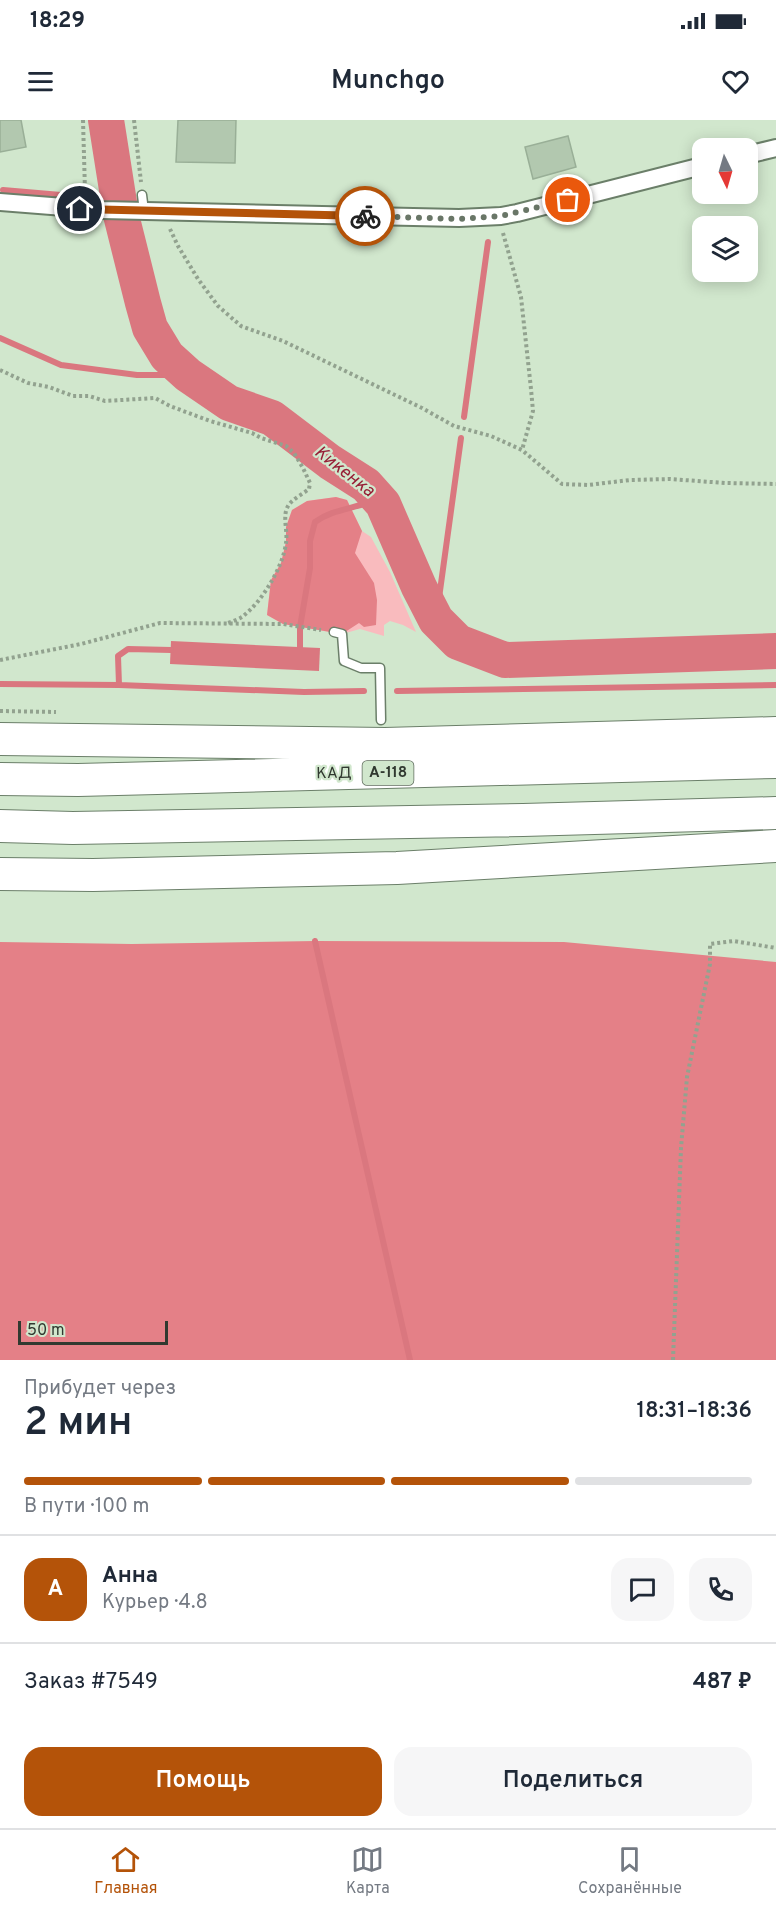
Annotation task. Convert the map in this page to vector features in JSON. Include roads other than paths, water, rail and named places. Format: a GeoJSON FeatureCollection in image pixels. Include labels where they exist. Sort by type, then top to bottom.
{"type":"FeatureCollection","features":[{"type":"Feature","properties":{"kind":"highway"},"geometry":{"type":"LineString","coordinates":[[0,739],[385,744],[776,733]]}},
{"type":"Feature","properties":{"kind":"highway","name":"КАД"},"geometry":{"type":"LineString","coordinates":[[0,779],[101,780],[776,762]]}},
{"type":"Feature","properties":{"kind":"highway"},"geometry":{"type":"LineString","coordinates":[[0,826],[73,828],[776,813]]}},
{"type":"Feature","properties":{"kind":"highway"},"geometry":{"type":"LineString","coordinates":[[0,874],[397,868],[776,846]]}},
{"type":"Feature","properties":{"kind":"street"},"geometry":{"type":"LineString","coordinates":[[758,152],[776,148]]}},
{"type":"Feature","properties":{"kind":"street"},"geometry":{"type":"LineString","coordinates":[[0,202],[102,210],[140,206],[163,211],[459,219],[501,216],[692,168]]}},
{"type":"Feature","properties":{"kind":"lane"},"geometry":{"type":"LineString","coordinates":[[334,632],[342,634],[344,661],[361,668],[380,669],[381,720]]}},
{"type":"Feature","properties":{"kind":"waterway","name":"Кикенка"},"geometry":{"type":"LineString","coordinates":[[106,120],[121,215],[143,303],[150,328],[167,356],[188,375],[229,403],[272,418],[330,462],[366,485],[383,504],[436,620],[458,642],[505,660],[776,651]]}},
{"type":"Feature","properties":{"kind":"waterway"},"geometry":{"type":"LineString","coordinates":[[3,190],[119,200]]}},
{"type":"Feature","properties":{"kind":"waterway"},"geometry":{"type":"LineString","coordinates":[[464,417],[488,242]]}},
{"type":"Feature","properties":{"kind":"waterway"},"geometry":{"type":"LineString","coordinates":[[0,338],[61,365],[137,375],[188,375]]}},
{"type":"Feature","properties":{"kind":"waterway"},"geometry":{"type":"LineString","coordinates":[[436,620],[461,438]]}},
{"type":"Feature","properties":{"kind":"waterway"},"geometry":{"type":"LineString","coordinates":[[300,647],[300,627],[310,568],[310,541],[315,522],[322,517],[379,498]]}},
{"type":"Feature","properties":{"kind":"waterway"},"geometry":{"type":"LineString","coordinates":[[171,650],[128,649],[118,656],[119,685],[304,692],[364,691]]}},
{"type":"Feature","properties":{"kind":"waterway"},"geometry":{"type":"LineString","coordinates":[[0,684],[119,685]]}},
{"type":"Feature","properties":{"kind":"waterway"},"geometry":{"type":"LineString","coordinates":[[397,691],[776,685]]}},
{"type":"Feature","properties":{"kind":"waterway"},"geometry":{"type":"LineString","coordinates":[[315,941],[410,1360]]}}]}
